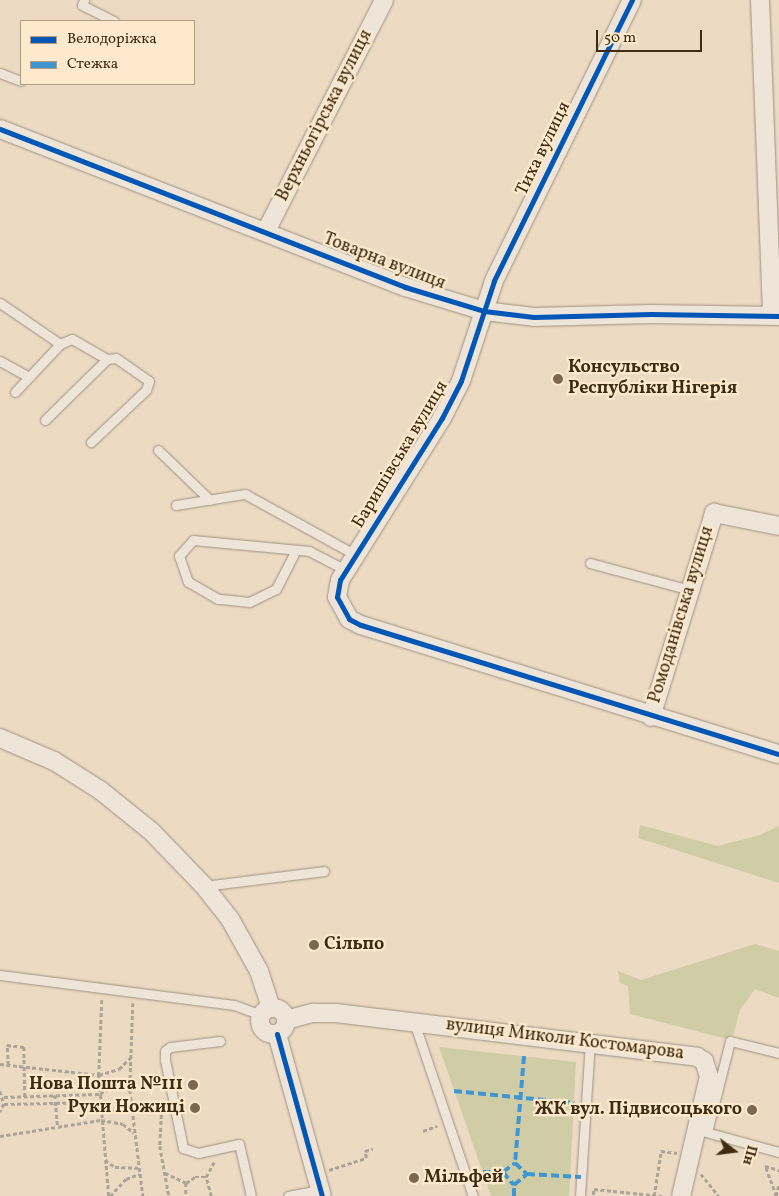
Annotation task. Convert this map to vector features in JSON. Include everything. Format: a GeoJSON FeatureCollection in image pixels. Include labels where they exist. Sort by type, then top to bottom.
{"type":"FeatureCollection","features":[{"type":"Feature","properties":{"kind":"street","name":"Верхньогірська вулиця"},"geometry":{"type":"LineString","coordinates":[[266,231],[384,0]]}},
{"type":"Feature","properties":{"kind":"street","name":"Тиха вулиця"},"geometry":{"type":"LineString","coordinates":[[484,311],[494,281],[632,0]]}},
{"type":"Feature","properties":{"kind":"street"},"geometry":{"type":"LineString","coordinates":[[760,0],[776,316]]}},
{"type":"Feature","properties":{"kind":"street","name":"Товарна вулиця"},"geometry":{"type":"LineString","coordinates":[[0,129],[266,231],[405,287],[484,311],[534,317],[776,316]]}},
{"type":"Feature","properties":{"kind":"street","name":"Баришівська вулиця"},"geometry":{"type":"LineString","coordinates":[[347,568],[450,403],[476,342],[484,311]]}},
{"type":"Feature","properties":{"kind":"street","name":"Ромоданівська вулиця"},"geometry":{"type":"LineString","coordinates":[[651,717],[714,513],[779,526]]}},
{"type":"Feature","properties":{"kind":"street"},"geometry":{"type":"LineString","coordinates":[[347,568],[337,597],[340,608],[349,619],[361,625],[651,717],[779,754]]}},
{"type":"Feature","properties":{"kind":"street"},"geometry":{"type":"LineString","coordinates":[[0,738],[54,761],[100,790],[152,832],[204,886],[230,919],[259,971],[266,1011],[260,1023],[264,1031],[281,1027]]}},
{"type":"Feature","properties":{"kind":"street"},"geometry":{"type":"LineString","coordinates":[[266,1011],[279,1010],[281,1027],[320,1186]]}},
{"type":"Feature","properties":{"kind":"street","name":"вулиця Миколи Костомарова"},"geometry":{"type":"LineString","coordinates":[[281,1027],[314,1013],[336,1013],[697,1057],[704,1061],[709,1076],[702,1131],[691,1154],[681,1196]]}},
{"type":"Feature","properties":{"kind":"lane"},"geometry":{"type":"LineString","coordinates":[[84,0],[82,4],[112,20]]}},
{"type":"Feature","properties":{"kind":"lane"},"geometry":{"type":"LineString","coordinates":[[0,73],[20,81]]}},
{"type":"Feature","properties":{"kind":"lane"},"geometry":{"type":"LineString","coordinates":[[0,303],[60,344]]}},
{"type":"Feature","properties":{"kind":"lane"},"geometry":{"type":"LineString","coordinates":[[14,392],[60,344],[72,339],[107,359],[116,358],[149,381],[146,390],[91,442]]}},
{"type":"Feature","properties":{"kind":"lane"},"geometry":{"type":"LineString","coordinates":[[45,420],[107,359]]}},
{"type":"Feature","properties":{"kind":"lane"},"geometry":{"type":"LineString","coordinates":[[0,361],[29,377]]}},
{"type":"Feature","properties":{"kind":"lane"},"geometry":{"type":"LineString","coordinates":[[158,450],[210,500]]}},
{"type":"Feature","properties":{"kind":"lane"},"geometry":{"type":"LineString","coordinates":[[176,505],[244,494],[347,568]]}},
{"type":"Feature","properties":{"kind":"lane"},"geometry":{"type":"LineString","coordinates":[[296,550],[276,589],[249,602],[218,599],[188,582],[179,556],[193,540],[309,551],[347,568]]}},
{"type":"Feature","properties":{"kind":"lane"},"geometry":{"type":"LineString","coordinates":[[590,562],[690,590]]}},
{"type":"Feature","properties":{"kind":"lane"},"geometry":{"type":"LineString","coordinates":[[204,886],[324,871]]}},
{"type":"Feature","properties":{"kind":"lane"},"geometry":{"type":"LineString","coordinates":[[0,975],[234,1005],[266,1011]]}},
{"type":"Feature","properties":{"kind":"lane"},"geometry":{"type":"LineString","coordinates":[[414,1022],[446,1123],[473,1196]]}},
{"type":"Feature","properties":{"kind":"lane"},"geometry":{"type":"LineString","coordinates":[[220,1041],[170,1047],[165,1052],[165,1060],[183,1148],[198,1153],[221,1150],[239,1144],[251,1196]]}},
{"type":"Feature","properties":{"kind":"lane"},"geometry":{"type":"LineString","coordinates":[[779,1054],[730,1041],[702,1131],[779,1152]]}},
{"type":"Feature","properties":{"kind":"lane"},"geometry":{"type":"LineString","coordinates":[[580,1196],[590,1043]]}},
{"type":"Feature","properties":{"kind":"lane"},"geometry":{"type":"LineString","coordinates":[[288,1196],[320,1186]]}},
{"type":"Feature","properties":{"kind":"path"},"geometry":{"type":"LineString","coordinates":[[102,988],[99,1075],[101,1120],[109,1196]]}},
{"type":"Feature","properties":{"kind":"path"},"geometry":{"type":"LineString","coordinates":[[134,992],[130,1090],[138,1168],[143,1196]]}},
{"type":"Feature","properties":{"kind":"path"},"geometry":{"type":"LineString","coordinates":[[8,1065],[7,1045],[24,1048],[25,1096]]}},
{"type":"Feature","properties":{"kind":"path"},"geometry":{"type":"LineString","coordinates":[[0,1064],[99,1075],[119,1069],[130,1057]]}},
{"type":"Feature","properties":{"kind":"path"},"geometry":{"type":"LineString","coordinates":[[4,1097],[100,1094],[114,1084],[130,1090]]}},
{"type":"Feature","properties":{"kind":"path"},"geometry":{"type":"LineString","coordinates":[[0,1091],[4,1097],[4,1104],[0,1112]]}},
{"type":"Feature","properties":{"kind":"path"},"geometry":{"type":"LineString","coordinates":[[29,1096],[30,1104]]}},
{"type":"Feature","properties":{"kind":"path"},"geometry":{"type":"LineString","coordinates":[[55,1096],[58,1127]]}},
{"type":"Feature","properties":{"kind":"path"},"geometry":{"type":"LineString","coordinates":[[163,1098],[160,1146],[170,1196]]}},
{"type":"Feature","properties":{"kind":"path"},"geometry":{"type":"LineString","coordinates":[[4,1104],[100,1102],[113,1111],[120,1111],[131,1101]]}},
{"type":"Feature","properties":{"kind":"path"},"geometry":{"type":"LineString","coordinates":[[0,1136],[101,1120],[123,1124],[135,1134]]}},
{"type":"Feature","properties":{"kind":"path"},"geometry":{"type":"LineString","coordinates":[[423,1131],[446,1123]]}},
{"type":"Feature","properties":{"kind":"path"},"geometry":{"type":"LineString","coordinates":[[320,1186],[366,1158],[365,1151],[372,1149]]}},
{"type":"Feature","properties":{"kind":"path"},"geometry":{"type":"LineString","coordinates":[[211,1196],[206,1177],[221,1150]]}},
{"type":"Feature","properties":{"kind":"path"},"geometry":{"type":"LineString","coordinates":[[654,1196],[661,1151],[691,1154]]}},
{"type":"Feature","properties":{"kind":"path"},"geometry":{"type":"LineString","coordinates":[[105,1160],[115,1167],[138,1168]]}},
{"type":"Feature","properties":{"kind":"path"},"geometry":{"type":"LineString","coordinates":[[776,1196],[765,1166],[779,1170]]}},
{"type":"Feature","properties":{"kind":"path"},"geometry":{"type":"LineString","coordinates":[[699,1171],[719,1196]]}},
{"type":"Feature","properties":{"kind":"path"},"geometry":{"type":"LineString","coordinates":[[165,1173],[186,1182]]}},
{"type":"Feature","properties":{"kind":"path"},"geometry":{"type":"LineString","coordinates":[[109,1196],[126,1179],[139,1174]]}},
{"type":"Feature","properties":{"kind":"path"},"geometry":{"type":"LineString","coordinates":[[186,1182],[195,1177],[206,1177]]}},
{"type":"Feature","properties":{"kind":"path"},"geometry":{"type":"LineString","coordinates":[[186,1182],[186,1196]]}},
{"type":"Feature","properties":{"kind":"path"},"geometry":{"type":"LineString","coordinates":[[776,1196],[779,1183]]}},
{"type":"Feature","properties":{"kind":"path"},"geometry":{"type":"LineString","coordinates":[[593,1196],[594,1189],[662,1196]]}},
{"type":"Feature","properties":{"kind":"shaded area"},"geometry":{"type":"Polygon","coordinates":[[[640,825],[718,846],[760,835],[779,826],[779,883],[638,838],[640,825]]]}},
{"type":"Feature","properties":{"kind":"shaded area"},"geometry":{"type":"Polygon","coordinates":[[[755,944],[779,951],[779,998],[755,989],[740,1010],[734,1033],[727,1039],[630,1014],[628,986],[620,983],[618,971],[641,980],[755,944]]]}},
{"type":"Feature","properties":{"kind":"shaded area"},"geometry":{"type":"Polygon","coordinates":[[[439,1047],[576,1062],[569,1196],[491,1196],[439,1047]]]}},
{"type":"Feature","properties":{"kind":"marked path"},"geometry":{"type":"LineString","coordinates":[[524,1056],[515,1163],[527,1174],[581,1177]]}},
{"type":"Feature","properties":{"kind":"marked path"},"geometry":{"type":"LineString","coordinates":[[454,1091],[574,1103]]}},
{"type":"Feature","properties":{"kind":"marked path"},"geometry":{"type":"LineString","coordinates":[[483,1172],[503,1172],[515,1163]]}},
{"type":"Feature","properties":{"kind":"marked path"},"geometry":{"type":"LineString","coordinates":[[503,1172],[514,1185],[527,1174]]}},
{"type":"Feature","properties":{"kind":"marked path"},"geometry":{"type":"LineString","coordinates":[[514,1185],[514,1196]]}},
{"type":"Feature","properties":{"kind":"cycle path"},"geometry":{"type":"LineString","coordinates":[[632,0],[494,281],[461,381],[442,418],[340,580],[337,597],[349,619],[361,625],[779,754]]}},
{"type":"Feature","properties":{"kind":"cycle path"},"geometry":{"type":"LineString","coordinates":[[0,129],[405,287],[484,311],[534,317],[651,314],[779,316]]}},
{"type":"Feature","properties":{"kind":"cycle path"},"geometry":{"type":"LineString","coordinates":[[277,1034],[322,1196]]}},
{"type":"Feature","properties":{"kind":"place","name":"Консульство Республіки Нігерія"},"geometry":{"type":"Point","coordinates":[558,379]}},
{"type":"Feature","properties":{"kind":"place","name":"Сільпо"},"geometry":{"type":"Point","coordinates":[314,945]}},
{"type":"Feature","properties":{"kind":"place","name":"Нова Пошта №111"},"geometry":{"type":"Point","coordinates":[193,1085]}},
{"type":"Feature","properties":{"kind":"place","name":"Руки Ножиці"},"geometry":{"type":"Point","coordinates":[195,1108]}},
{"type":"Feature","properties":{"kind":"place","name":"ЖК вул. Підвисоцького"},"geometry":{"type":"Point","coordinates":[752,1110]}},
{"type":"Feature","properties":{"kind":"place","name":"Мільфей"},"geometry":{"type":"Point","coordinates":[414,1178]}}]}
